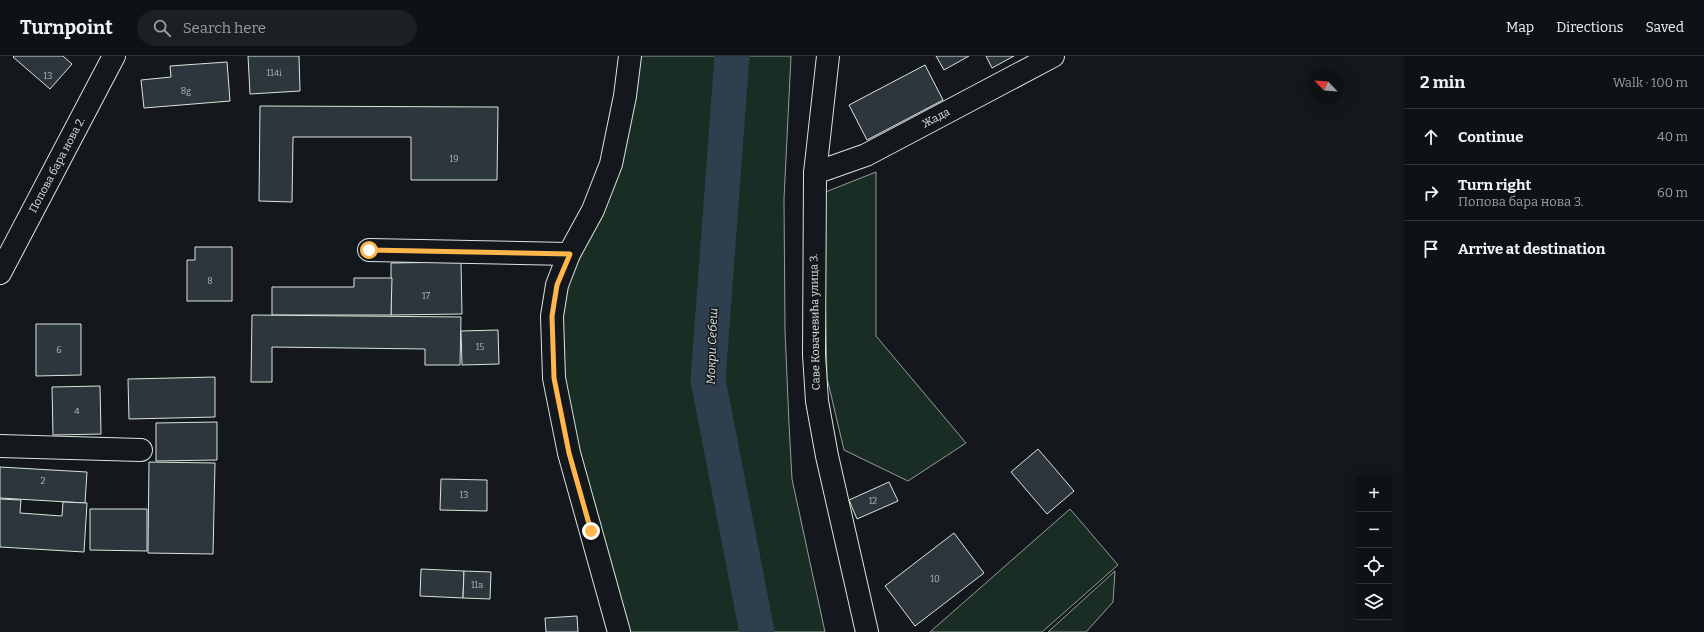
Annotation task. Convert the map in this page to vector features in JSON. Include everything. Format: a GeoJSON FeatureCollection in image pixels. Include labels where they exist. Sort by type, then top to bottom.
{"type":"FeatureCollection","features":[{"type":"Feature","properties":{"kind":"street","name":"Попова бара нова 2."},"geometry":{"type":"LineString","coordinates":[[0,273],[114,56]]}},
{"type":"Feature","properties":{"kind":"street"},"geometry":{"type":"LineString","coordinates":[[619,632],[569,453],[554,378],[552,316],[557,285],[570,254],[593,210],[611,164],[625,96],[630,56]]}},
{"type":"Feature","properties":{"kind":"street","name":"Саве Ковачевића улица 3."},"geometry":{"type":"LineString","coordinates":[[828,56],[815,173],[814,355],[817,401],[827,456],[867,632]]}},
{"type":"Feature","properties":{"kind":"street","name":"Жада"},"geometry":{"type":"LineString","coordinates":[[815,173],[866,154],[1054,56]]}},
{"type":"Feature","properties":{"kind":"street"},"geometry":{"type":"LineString","coordinates":[[369,250],[570,254]]}},
{"type":"Feature","properties":{"kind":"street"},"geometry":{"type":"LineString","coordinates":[[0,446],[140,450]]}},
{"type":"Feature","properties":{"kind":"green space"},"geometry":{"type":"Polygon","coordinates":[[[629,56],[791,56],[784,199],[785,330],[792,479],[825,632],[619,632],[569,453],[552,316],[593,210],[629,56]]]}},
{"type":"Feature","properties":{"kind":"green space"},"geometry":{"type":"Polygon","coordinates":[[[876,172],[876,336],[966,443],[908,481],[844,450],[827,378],[823,193],[876,172]]]}},
{"type":"Feature","properties":{"kind":"green space"},"geometry":{"type":"Polygon","coordinates":[[[1070,509],[1118,565],[1042,632],[930,632],[1070,509]]]}},
{"type":"Feature","properties":{"kind":"green space"},"geometry":{"type":"Polygon","coordinates":[[[1115,571],[1113,602],[1086,632],[1048,632],[1115,571]]]}},
{"type":"Feature","properties":{"kind":"building"},"geometry":{"type":"Polygon","coordinates":[[[63,56],[72,64],[50,89],[13,57],[63,56]]]}},
{"type":"Feature","properties":{"kind":"building"},"geometry":{"type":"Polygon","coordinates":[[[248,56],[299,56],[300,91],[250,94],[248,56]]]}},
{"type":"Feature","properties":{"kind":"building"},"geometry":{"type":"Polygon","coordinates":[[[936,56],[969,56],[944,70],[936,56]]]}},
{"type":"Feature","properties":{"kind":"building"},"geometry":{"type":"Polygon","coordinates":[[[986,56],[1014,56],[992,68],[986,56]]]}},
{"type":"Feature","properties":{"kind":"building"},"geometry":{"type":"Polygon","coordinates":[[[227,62],[230,101],[144,108],[141,80],[171,77],[170,66],[227,62]]]}},
{"type":"Feature","properties":{"kind":"building"},"geometry":{"type":"Polygon","coordinates":[[[925,65],[943,100],[867,140],[849,105],[925,65]]]}},
{"type":"Feature","properties":{"kind":"building"},"geometry":{"type":"Polygon","coordinates":[[[260,106],[498,107],[497,180],[411,180],[411,137],[293,137],[292,202],[259,201],[260,106]]]}},
{"type":"Feature","properties":{"kind":"building"},"geometry":{"type":"Polygon","coordinates":[[[195,247],[232,247],[232,301],[187,301],[187,260],[195,260],[195,247]]]}},
{"type":"Feature","properties":{"kind":"building"},"geometry":{"type":"Polygon","coordinates":[[[461,262],[462,314],[391,315],[391,263],[461,262]]]}},
{"type":"Feature","properties":{"kind":"building"},"geometry":{"type":"Polygon","coordinates":[[[354,278],[392,278],[391,315],[272,315],[272,287],[354,287],[354,278]]]}},
{"type":"Feature","properties":{"kind":"building"},"geometry":{"type":"Polygon","coordinates":[[[252,315],[461,317],[460,365],[425,365],[425,349],[272,347],[272,382],[251,382],[252,315]]]}},
{"type":"Feature","properties":{"kind":"building"},"geometry":{"type":"Polygon","coordinates":[[[36,324],[81,324],[81,375],[36,376],[36,324]]]}},
{"type":"Feature","properties":{"kind":"building"},"geometry":{"type":"Polygon","coordinates":[[[498,330],[499,364],[462,365],[461,331],[498,330]]]}},
{"type":"Feature","properties":{"kind":"building"},"geometry":{"type":"Polygon","coordinates":[[[215,377],[215,417],[129,419],[128,379],[215,377]]]}},
{"type":"Feature","properties":{"kind":"building"},"geometry":{"type":"Polygon","coordinates":[[[100,386],[101,434],[53,435],[52,387],[100,386]]]}},
{"type":"Feature","properties":{"kind":"building"},"geometry":{"type":"Polygon","coordinates":[[[217,422],[217,460],[156,461],[156,423],[217,422]]]}},
{"type":"Feature","properties":{"kind":"building"},"geometry":{"type":"Polygon","coordinates":[[[1038,449],[1074,491],[1047,514],[1011,472],[1038,449]]]}},
{"type":"Feature","properties":{"kind":"building"},"geometry":{"type":"Polygon","coordinates":[[[149,462],[215,463],[213,554],[148,553],[149,462]]]}},
{"type":"Feature","properties":{"kind":"building"},"geometry":{"type":"Polygon","coordinates":[[[0,467],[87,472],[85,503],[0,498],[0,467]]]}},
{"type":"Feature","properties":{"kind":"building"},"geometry":{"type":"Polygon","coordinates":[[[441,479],[487,480],[487,511],[440,510],[441,479]]]}},
{"type":"Feature","properties":{"kind":"building"},"geometry":{"type":"Polygon","coordinates":[[[889,482],[898,501],[857,519],[849,500],[889,482]]]}},
{"type":"Feature","properties":{"kind":"building"},"geometry":{"type":"Polygon","coordinates":[[[0,499],[21,500],[20,513],[62,516],[63,502],[87,503],[84,552],[0,547],[0,499]]]}},
{"type":"Feature","properties":{"kind":"building"},"geometry":{"type":"Polygon","coordinates":[[[90,509],[147,509],[147,551],[90,550],[90,509]]]}},
{"type":"Feature","properties":{"kind":"building"},"geometry":{"type":"Polygon","coordinates":[[[954,533],[984,573],[915,626],[885,586],[954,533]]]}},
{"type":"Feature","properties":{"kind":"building"},"geometry":{"type":"Polygon","coordinates":[[[421,569],[464,571],[463,598],[420,596],[421,569]]]}},
{"type":"Feature","properties":{"kind":"building"},"geometry":{"type":"Polygon","coordinates":[[[464,571],[491,572],[490,599],[463,598],[464,571]]]}},
{"type":"Feature","properties":{"kind":"building"},"geometry":{"type":"Polygon","coordinates":[[[577,616],[578,632],[546,632],[545,618],[577,616]]]}},
{"type":"Feature","properties":{"kind":"waterway","name":"Мокри Себеш"},"geometry":{"type":"LineString","coordinates":[[732,56],[708,380],[757,632]]}},
{"type":"Feature","properties":{"kind":"route"},"geometry":{"type":"LineString","coordinates":[[369,250],[570,254],[557,285],[552,316],[554,378],[569,453],[591,531]]}}]}
